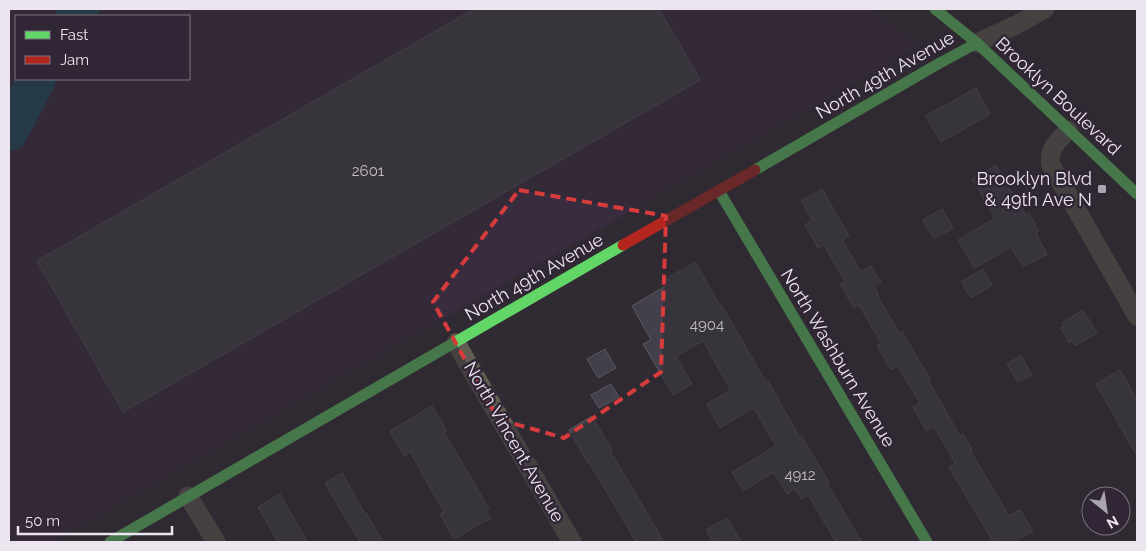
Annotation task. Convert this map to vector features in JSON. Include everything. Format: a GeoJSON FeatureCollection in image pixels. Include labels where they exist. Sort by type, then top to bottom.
{"type":"FeatureCollection","features":[{"type":"Feature","properties":{"kind":"street","name":"Brooklyn Boulevard"},"geometry":{"type":"LineString","coordinates":[[935,9],[977,43],[1137,194]]}},
{"type":"Feature","properties":{"kind":"street"},"geometry":{"type":"LineString","coordinates":[[977,43],[1045,9]]}},
{"type":"Feature","properties":{"kind":"street","name":"North 49th Avenue"},"geometry":{"type":"LineString","coordinates":[[110,542],[977,43]]}},
{"type":"Feature","properties":{"kind":"street"},"geometry":{"type":"LineString","coordinates":[[1068,130],[1051,150],[1051,165],[1137,316]]}},
{"type":"Feature","properties":{"kind":"street","name":"North Washburn Avenue"},"geometry":{"type":"LineString","coordinates":[[719,192],[927,542]]}},
{"type":"Feature","properties":{"kind":"street","name":"North Vincent Avenue"},"geometry":{"type":"LineString","coordinates":[[456,342],[572,542]]}},
{"type":"Feature","properties":{"kind":"street"},"geometry":{"type":"LineString","coordinates":[[188,496],[216,542]]}},
{"type":"Feature","properties":{"kind":"highlighted area"},"geometry":{"type":"Polygon","coordinates":[[[519,190],[666,216],[661,372],[564,438],[498,419],[433,302],[519,190]]]}},
{"type":"Feature","properties":{"kind":"shaded area"},"geometry":{"type":"Polygon","coordinates":[[[9,9],[872,9],[919,46],[53,542],[9,542],[9,9]]]}},
{"type":"Feature","properties":{"kind":"building"},"geometry":{"type":"Polygon","coordinates":[[[474,9],[659,9],[700,80],[123,412],[37,261],[474,9]]]}},
{"type":"Feature","properties":{"kind":"building"},"geometry":{"type":"Polygon","coordinates":[[[976,88],[990,114],[941,142],[926,116],[976,88]]]}},
{"type":"Feature","properties":{"kind":"building"},"geometry":{"type":"Polygon","coordinates":[[[996,165],[1026,215],[1029,213],[1039,231],[1036,234],[1047,254],[1023,267],[1011,247],[974,268],[958,240],[995,218],[972,179],[996,165]]]}},
{"type":"Feature","properties":{"kind":"building"},"geometry":{"type":"Polygon","coordinates":[[[822,189],[849,236],[842,240],[861,272],[871,266],[881,282],[874,286],[879,294],[877,295],[899,333],[902,331],[960,436],[963,434],[972,449],[970,450],[1009,516],[1020,510],[1033,531],[1014,542],[993,542],[949,467],[955,463],[934,426],[926,431],[913,407],[920,403],[898,366],[891,370],[877,346],[881,343],[859,305],[854,308],[840,284],[845,281],[824,245],[818,248],[805,225],[812,220],[801,201],[822,189]]]}},
{"type":"Feature","properties":{"kind":"building"},"geometry":{"type":"Polygon","coordinates":[[[942,209],[953,228],[934,239],[923,220],[942,209]]]}},
{"type":"Feature","properties":{"kind":"building"},"geometry":{"type":"Polygon","coordinates":[[[695,262],[766,382],[768,381],[800,438],[802,437],[829,482],[827,483],[862,542],[836,542],[808,495],[801,499],[795,489],[787,494],[774,472],[743,491],[732,472],[776,446],[754,408],[720,428],[707,404],[731,390],[703,341],[676,356],[692,384],[673,395],[643,344],[651,340],[632,306],[669,284],[666,279],[695,262]]]}},
{"type":"Feature","properties":{"kind":"building"},"geometry":{"type":"Polygon","coordinates":[[[983,269],[992,285],[971,298],[961,282],[983,269]]]}},
{"type":"Feature","properties":{"kind":"building"},"geometry":{"type":"Polygon","coordinates":[[[1083,310],[1097,333],[1075,346],[1072,341],[1069,343],[1061,328],[1064,326],[1062,323],[1083,310]]]}},
{"type":"Feature","properties":{"kind":"building"},"geometry":{"type":"Polygon","coordinates":[[[605,349],[616,368],[598,378],[587,359],[605,349]]]}},
{"type":"Feature","properties":{"kind":"building"},"geometry":{"type":"Polygon","coordinates":[[[1021,356],[1032,375],[1018,382],[1007,364],[1021,356]]]}},
{"type":"Feature","properties":{"kind":"building"},"geometry":{"type":"Polygon","coordinates":[[[1120,370],[1137,400],[1137,456],[1096,384],[1120,370]]]}},
{"type":"Feature","properties":{"kind":"building"},"geometry":{"type":"Polygon","coordinates":[[[611,384],[619,397],[599,408],[591,395],[611,384]]]}},
{"type":"Feature","properties":{"kind":"building"},"geometry":{"type":"Polygon","coordinates":[[[432,406],[447,431],[444,432],[489,509],[486,511],[491,518],[454,539],[440,514],[444,512],[410,452],[404,456],[390,431],[432,406]]]}},
{"type":"Feature","properties":{"kind":"building"},"geometry":{"type":"Polygon","coordinates":[[[592,416],[612,450],[610,451],[664,542],[636,542],[569,430],[592,416]]]}},
{"type":"Feature","properties":{"kind":"building"},"geometry":{"type":"Polygon","coordinates":[[[342,473],[383,542],[360,542],[336,502],[325,483],[342,473]]]}},
{"type":"Feature","properties":{"kind":"building"},"geometry":{"type":"Polygon","coordinates":[[[280,494],[307,542],[278,542],[258,507],[280,494]]]}},
{"type":"Feature","properties":{"kind":"building"},"geometry":{"type":"Polygon","coordinates":[[[727,518],[741,542],[713,542],[706,530],[727,518]]]}},
{"type":"Feature","properties":{"kind":"waterway"},"geometry":{"type":"LineString","coordinates":[[76,15],[80,9]]}},
{"type":"Feature","properties":{"kind":"waterway"},"geometry":{"type":"LineString","coordinates":[[9,132],[36,80]]}},
{"type":"Feature","properties":{"kind":"traffic: fast"},"geometry":{"type":"LineString","coordinates":[[935,9],[977,43],[1137,194]]}},
{"type":"Feature","properties":{"kind":"traffic: fast"},"geometry":{"type":"LineString","coordinates":[[755,170],[977,43]]}},
{"type":"Feature","properties":{"kind":"traffic: fast"},"geometry":{"type":"LineString","coordinates":[[719,191],[927,542]]}},
{"type":"Feature","properties":{"kind":"traffic: fast"},"geometry":{"type":"LineString","coordinates":[[110,542],[623,245]]}},
{"type":"Feature","properties":{"kind":"traffic: jam"},"geometry":{"type":"LineString","coordinates":[[623,245],[755,170]]}},
{"type":"Feature","properties":{"kind":"place","name":"Brooklyn Blvd & 49th Ave N"},"geometry":{"type":"Point","coordinates":[1102,189]}}]}
